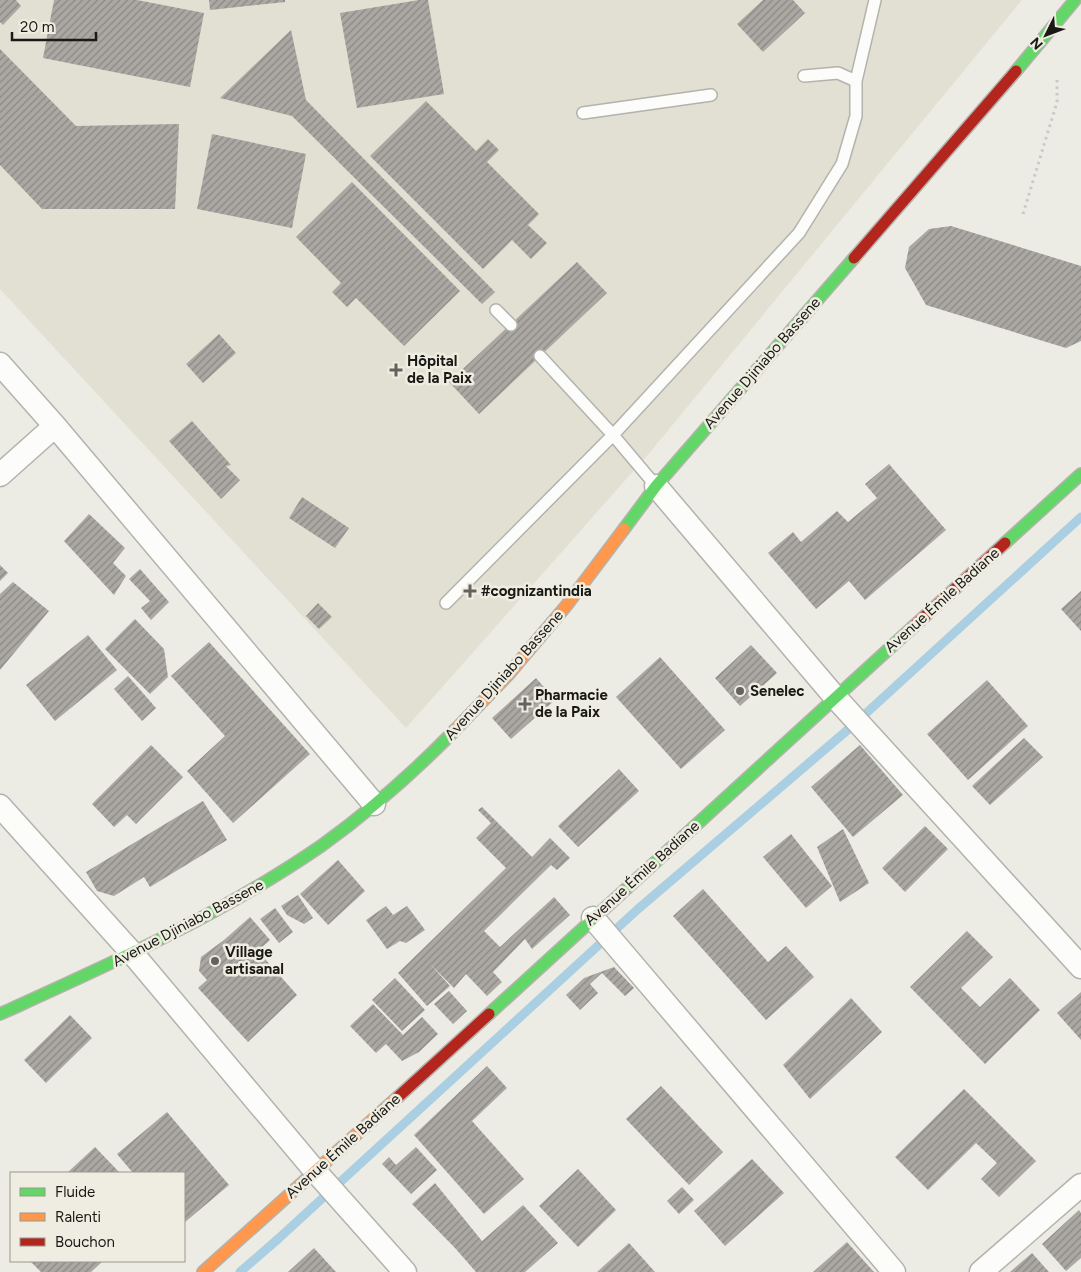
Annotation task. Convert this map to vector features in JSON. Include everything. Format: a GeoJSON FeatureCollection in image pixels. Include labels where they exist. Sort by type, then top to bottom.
{"type":"FeatureCollection","features":[{"type":"Feature","properties":{"kind":"main road","name":"Avenue Djiniabo Bassene"},"geometry":{"type":"LineString","coordinates":[[0,1014],[133,954],[236,899],[278,874],[322,845],[374,804],[440,745],[508,675],[566,606],[656,486],[1021,66],[1075,0]]}},
{"type":"Feature","properties":{"kind":"main road","name":"Avenue Émile Badiane"},"geometry":{"type":"LineString","coordinates":[[203,1272],[316,1172],[1081,474]]}},
{"type":"Feature","properties":{"kind":"street"},"geometry":{"type":"LineString","coordinates":[[0,364],[55,426],[374,804]]}},
{"type":"Feature","properties":{"kind":"street"},"geometry":{"type":"LineString","coordinates":[[0,475],[55,426]]}},
{"type":"Feature","properties":{"kind":"street"},"geometry":{"type":"LineString","coordinates":[[656,486],[835,697],[1081,967]]}},
{"type":"Feature","properties":{"kind":"street"},"geometry":{"type":"LineString","coordinates":[[0,806],[133,954],[316,1172],[405,1272]]}},
{"type":"Feature","properties":{"kind":"street"},"geometry":{"type":"LineString","coordinates":[[593,918],[894,1272]]}},
{"type":"Feature","properties":{"kind":"street"},"geometry":{"type":"LineString","coordinates":[[981,1272],[1081,1186]]}},
{"type":"Feature","properties":{"kind":"lane"},"geometry":{"type":"LineString","coordinates":[[446,602],[613,435],[799,233],[842,164],[856,116],[856,81],[875,0]]}},
{"type":"Feature","properties":{"kind":"lane"},"geometry":{"type":"LineString","coordinates":[[804,76],[838,73],[856,81]]}},
{"type":"Feature","properties":{"kind":"lane"},"geometry":{"type":"LineString","coordinates":[[583,113],[711,95]]}},
{"type":"Feature","properties":{"kind":"lane"},"geometry":{"type":"LineString","coordinates":[[496,310],[510,325]]}},
{"type":"Feature","properties":{"kind":"lane"},"geometry":{"type":"LineString","coordinates":[[540,356],[613,435],[656,486]]}},
{"type":"Feature","properties":{"kind":"path"},"geometry":{"type":"LineString","coordinates":[[1023,214],[1057,102],[1056,79]]}},
{"type":"Feature","properties":{"kind":"shaded area","name":"Hôpital de la Paix"},"geometry":{"type":"Polygon","coordinates":[[[0,0],[1022,0],[651,451],[406,728],[0,289],[0,0]]]}},
{"type":"Feature","properties":{"kind":"building"},"geometry":{"type":"Polygon","coordinates":[[[0,0],[16,0],[21,6],[3,25],[0,22],[0,0]]]}},
{"type":"Feature","properties":{"kind":"building"},"geometry":{"type":"Polygon","coordinates":[[[54,0],[137,0],[204,13],[190,87],[43,58],[54,0]]]}},
{"type":"Feature","properties":{"kind":"building"},"geometry":{"type":"Polygon","coordinates":[[[209,0],[285,0],[285,2],[210,10],[209,0]]]}},
{"type":"Feature","properties":{"kind":"building"},"geometry":{"type":"Polygon","coordinates":[[[428,0],[444,94],[357,108],[340,13],[428,0]]]}},
{"type":"Feature","properties":{"kind":"building"},"geometry":{"type":"Polygon","coordinates":[[[763,0],[793,0],[805,13],[763,52],[737,24],[763,0]]]}},
{"type":"Feature","properties":{"kind":"building"},"geometry":{"type":"Polygon","coordinates":[[[291,30],[306,100],[495,292],[482,304],[292,116],[220,98],[291,30]]]}},
{"type":"Feature","properties":{"kind":"building"},"geometry":{"type":"Polygon","coordinates":[[[0,49],[76,126],[179,124],[175,209],[42,209],[0,165],[0,49]]]}},
{"type":"Feature","properties":{"kind":"building"},"geometry":{"type":"Polygon","coordinates":[[[426,101],[476,151],[488,139],[499,150],[487,162],[539,214],[528,225],[547,243],[531,259],[512,240],[483,269],[370,156],[426,101]]]}},
{"type":"Feature","properties":{"kind":"building"},"geometry":{"type":"Polygon","coordinates":[[[212,134],[306,154],[292,228],[197,209],[212,134]]]}},
{"type":"Feature","properties":{"kind":"building"},"geometry":{"type":"Polygon","coordinates":[[[352,182],[460,291],[404,346],[356,298],[347,307],[332,292],[341,283],[296,237],[352,182]]]}},
{"type":"Feature","properties":{"kind":"building"},"geometry":{"type":"Polygon","coordinates":[[[951,226],[1081,266],[1081,341],[1066,348],[926,305],[905,268],[909,247],[929,229],[951,226]]]}},
{"type":"Feature","properties":{"kind":"building"},"geometry":{"type":"Polygon","coordinates":[[[577,262],[607,293],[479,414],[449,382],[577,262]]]}},
{"type":"Feature","properties":{"kind":"building"},"geometry":{"type":"Polygon","coordinates":[[[219,334],[236,353],[203,383],[186,364],[219,334]]]}},
{"type":"Feature","properties":{"kind":"building"},"geometry":{"type":"Polygon","coordinates":[[[192,421],[231,465],[226,466],[240,480],[221,499],[169,441],[192,421]]]}},
{"type":"Feature","properties":{"kind":"building"},"geometry":{"type":"Polygon","coordinates":[[[889,464],[946,530],[865,600],[849,581],[816,609],[768,553],[793,532],[801,542],[837,511],[848,522],[877,498],[865,484],[889,464]]]}},
{"type":"Feature","properties":{"kind":"building"},"geometry":{"type":"Polygon","coordinates":[[[302,497],[349,528],[335,548],[289,518],[302,497]]]}},
{"type":"Feature","properties":{"kind":"building"},"geometry":{"type":"Polygon","coordinates":[[[89,514],[125,548],[113,563],[126,576],[114,595],[64,541],[89,514]]]}},
{"type":"Feature","properties":{"kind":"building"},"geometry":{"type":"Polygon","coordinates":[[[0,565],[8,573],[0,581],[0,565]]]}},
{"type":"Feature","properties":{"kind":"building"},"geometry":{"type":"Polygon","coordinates":[[[140,569],[169,602],[151,620],[141,608],[150,601],[129,579],[140,569]]]}},
{"type":"Feature","properties":{"kind":"building"},"geometry":{"type":"Polygon","coordinates":[[[13,582],[49,611],[0,670],[0,594],[13,582]]]}},
{"type":"Feature","properties":{"kind":"building"},"geometry":{"type":"Polygon","coordinates":[[[1081,591],[1081,631],[1061,609],[1081,591]]]}},
{"type":"Feature","properties":{"kind":"building"},"geometry":{"type":"Polygon","coordinates":[[[318,603],[332,617],[319,629],[306,616],[318,603]]]}},
{"type":"Feature","properties":{"kind":"building"},"geometry":{"type":"Polygon","coordinates":[[[135,619],[164,649],[168,677],[150,694],[105,649],[135,619]]]}},
{"type":"Feature","properties":{"kind":"building"},"geometry":{"type":"Polygon","coordinates":[[[88,635],[117,670],[55,721],[26,685],[88,635]]]}},
{"type":"Feature","properties":{"kind":"building"},"geometry":{"type":"Polygon","coordinates":[[[209,642],[310,754],[233,823],[187,771],[225,736],[171,676],[209,642]]]}},
{"type":"Feature","properties":{"kind":"building"},"geometry":{"type":"Polygon","coordinates":[[[751,645],[777,673],[740,706],[715,678],[751,645]]]}},
{"type":"Feature","properties":{"kind":"building"},"geometry":{"type":"Polygon","coordinates":[[[660,657],[725,730],[681,769],[616,697],[660,657]]]}},
{"type":"Feature","properties":{"kind":"building"},"geometry":{"type":"Polygon","coordinates":[[[128,676],[156,708],[142,721],[114,689],[128,676]]]}},
{"type":"Feature","properties":{"kind":"building"},"geometry":{"type":"Polygon","coordinates":[[[536,678],[555,700],[511,739],[492,718],[536,678]]]}},
{"type":"Feature","properties":{"kind":"building"},"geometry":{"type":"Polygon","coordinates":[[[987,680],[1028,726],[968,780],[927,734],[987,680]]]}},
{"type":"Feature","properties":{"kind":"building"},"geometry":{"type":"Polygon","coordinates":[[[1024,738],[1043,757],[990,805],[972,786],[1024,738]]]}},
{"type":"Feature","properties":{"kind":"building"},"geometry":{"type":"Polygon","coordinates":[[[151,745],[183,777],[136,824],[127,815],[114,827],[92,804],[151,745]]]}},
{"type":"Feature","properties":{"kind":"building"},"geometry":{"type":"Polygon","coordinates":[[[860,745],[903,795],[853,837],[811,787],[860,745]]]}},
{"type":"Feature","properties":{"kind":"building"},"geometry":{"type":"Polygon","coordinates":[[[619,769],[639,791],[578,847],[558,826],[619,769]]]}},
{"type":"Feature","properties":{"kind":"building"},"geometry":{"type":"Polygon","coordinates":[[[203,801],[227,840],[150,887],[144,877],[114,896],[97,891],[86,872],[203,801]]]}},
{"type":"Feature","properties":{"kind":"building"},"geometry":{"type":"Polygon","coordinates":[[[482,807],[532,857],[550,838],[570,858],[557,870],[551,865],[484,931],[500,947],[554,897],[570,915],[532,949],[525,939],[493,972],[502,982],[487,996],[466,974],[454,988],[430,964],[450,986],[427,1006],[398,973],[506,868],[476,838],[491,823],[478,810],[482,807]]]}},
{"type":"Feature","properties":{"kind":"building"},"geometry":{"type":"Polygon","coordinates":[[[925,826],[948,849],[905,892],[882,868],[925,826]]]}},
{"type":"Feature","properties":{"kind":"building"},"geometry":{"type":"Polygon","coordinates":[[[843,829],[869,883],[840,902],[817,847],[843,829]]]}},
{"type":"Feature","properties":{"kind":"building"},"geometry":{"type":"Polygon","coordinates":[[[791,834],[832,886],[806,908],[763,857],[791,834]]]}},
{"type":"Feature","properties":{"kind":"building"},"geometry":{"type":"Polygon","coordinates":[[[338,860],[365,891],[328,925],[300,894],[338,860]]]}},
{"type":"Feature","properties":{"kind":"building"},"geometry":{"type":"Polygon","coordinates":[[[703,889],[768,962],[786,946],[814,977],[766,1020],[673,916],[703,889]]]}},
{"type":"Feature","properties":{"kind":"building"},"geometry":{"type":"Polygon","coordinates":[[[298,895],[313,918],[304,924],[287,915],[281,906],[298,895]]]}},
{"type":"Feature","properties":{"kind":"building"},"geometry":{"type":"Polygon","coordinates":[[[386,906],[393,915],[407,906],[425,930],[406,943],[400,941],[387,949],[366,920],[386,906]]]}},
{"type":"Feature","properties":{"kind":"building"},"geometry":{"type":"Polygon","coordinates":[[[275,908],[293,932],[279,943],[260,919],[275,908]]]}},
{"type":"Feature","properties":{"kind":"building"},"geometry":{"type":"Polygon","coordinates":[[[250,917],[270,940],[258,951],[297,995],[248,1042],[198,988],[207,980],[199,971],[201,957],[250,917]]]}},
{"type":"Feature","properties":{"kind":"building"},"geometry":{"type":"Polygon","coordinates":[[[967,931],[993,957],[961,988],[980,1007],[1010,978],[1040,1010],[985,1064],[910,987],[967,931]]]}},
{"type":"Feature","properties":{"kind":"building"},"geometry":{"type":"Polygon","coordinates":[[[614,967],[634,988],[625,996],[602,973],[590,984],[598,993],[580,1010],[566,995],[584,978],[614,967]]]}},
{"type":"Feature","properties":{"kind":"building"},"geometry":{"type":"Polygon","coordinates":[[[395,978],[425,1010],[402,1031],[372,1000],[395,978]]]}},
{"type":"Feature","properties":{"kind":"building"},"geometry":{"type":"Polygon","coordinates":[[[449,991],[467,1011],[453,1024],[434,1004],[449,991]]]}},
{"type":"Feature","properties":{"kind":"building"},"geometry":{"type":"Polygon","coordinates":[[[1081,992],[1081,1040],[1057,1013],[1081,992]]]}},
{"type":"Feature","properties":{"kind":"building"},"geometry":{"type":"Polygon","coordinates":[[[851,998],[882,1032],[810,1099],[783,1065],[851,998]]]}},
{"type":"Feature","properties":{"kind":"building"},"geometry":{"type":"Polygon","coordinates":[[[373,1004],[403,1035],[422,1017],[438,1034],[419,1052],[402,1061],[386,1044],[376,1053],[350,1026],[373,1004]]]}},
{"type":"Feature","properties":{"kind":"building"},"geometry":{"type":"Polygon","coordinates":[[[70,1015],[92,1038],[46,1083],[24,1060],[70,1015]]]}},
{"type":"Feature","properties":{"kind":"building"},"geometry":{"type":"Polygon","coordinates":[[[487,1066],[507,1088],[472,1121],[524,1179],[484,1214],[414,1135],[487,1066]]]}},
{"type":"Feature","properties":{"kind":"building"},"geometry":{"type":"Polygon","coordinates":[[[661,1086],[723,1152],[689,1185],[626,1119],[661,1086]]]}},
{"type":"Feature","properties":{"kind":"building"},"geometry":{"type":"Polygon","coordinates":[[[964,1089],[1036,1161],[999,1197],[981,1179],[997,1163],[976,1143],[928,1190],[895,1157],[964,1089]]]}},
{"type":"Feature","properties":{"kind":"building"},"geometry":{"type":"Polygon","coordinates":[[[167,1112],[229,1185],[185,1222],[185,1172],[132,1172],[117,1154],[167,1112]]]}},
{"type":"Feature","properties":{"kind":"building"},"geometry":{"type":"Polygon","coordinates":[[[95,1147],[119,1172],[68,1172],[95,1147]]]}},
{"type":"Feature","properties":{"kind":"building"},"geometry":{"type":"Polygon","coordinates":[[[416,1147],[437,1170],[411,1194],[382,1164],[389,1157],[396,1165],[416,1147]]]}},
{"type":"Feature","properties":{"kind":"building"},"geometry":{"type":"Polygon","coordinates":[[[752,1159],[784,1193],[725,1246],[694,1211],[752,1159]]]}},
{"type":"Feature","properties":{"kind":"building"},"geometry":{"type":"Polygon","coordinates":[[[578,1169],[616,1210],[578,1247],[539,1206],[578,1169]]]}},
{"type":"Feature","properties":{"kind":"building"},"geometry":{"type":"Polygon","coordinates":[[[435,1183],[482,1241],[523,1205],[558,1243],[525,1272],[476,1272],[412,1204],[435,1183]]]}},
{"type":"Feature","properties":{"kind":"building"},"geometry":{"type":"Polygon","coordinates":[[[682,1187],[694,1200],[679,1214],[667,1201],[682,1187]]]}},
{"type":"Feature","properties":{"kind":"building"},"geometry":{"type":"Polygon","coordinates":[[[1079,1210],[1081,1213],[1081,1258],[1066,1271],[1042,1244],[1079,1210]]]}},
{"type":"Feature","properties":{"kind":"building"},"geometry":{"type":"Polygon","coordinates":[[[847,1242],[874,1272],[813,1272],[847,1242]]]}},
{"type":"Feature","properties":{"kind":"building"},"geometry":{"type":"Polygon","coordinates":[[[629,1243],[655,1272],[597,1272],[629,1243]]]}},
{"type":"Feature","properties":{"kind":"building"},"geometry":{"type":"Polygon","coordinates":[[[314,1248],[336,1272],[288,1272],[314,1248]]]}},
{"type":"Feature","properties":{"kind":"building"},"geometry":{"type":"Polygon","coordinates":[[[1032,1253],[1049,1272],[1010,1272],[1032,1253]]]}},
{"type":"Feature","properties":{"kind":"building"},"geometry":{"type":"Polygon","coordinates":[[[31,1262],[102,1262],[91,1272],[41,1272],[31,1262]]]}},
{"type":"Feature","properties":{"kind":"waterway"},"geometry":{"type":"LineString","coordinates":[[240,1272],[638,909],[851,727],[1081,517]]}},
{"type":"Feature","properties":{"kind":"traffic: fast"},"geometry":{"type":"LineString","coordinates":[[1016,71],[1075,0]]}},
{"type":"Feature","properties":{"kind":"traffic: fast"},"geometry":{"type":"LineString","coordinates":[[624,529],[656,486],[854,258]]}},
{"type":"Feature","properties":{"kind":"traffic: fast"},"geometry":{"type":"LineString","coordinates":[[1005,543],[1081,474]]}},
{"type":"Feature","properties":{"kind":"traffic: fast"},"geometry":{"type":"LineString","coordinates":[[489,1014],[914,626]]}},
{"type":"Feature","properties":{"kind":"traffic: fast"},"geometry":{"type":"LineString","coordinates":[[0,1014],[164,937],[283,871],[321,846],[373,805],[408,776],[455,730]]}},
{"type":"Feature","properties":{"kind":"traffic: slow"},"geometry":{"type":"LineString","coordinates":[[455,730],[508,675],[566,606],[624,529]]}},
{"type":"Feature","properties":{"kind":"traffic: slow"},"geometry":{"type":"LineString","coordinates":[[203,1272],[398,1097]]}},
{"type":"Feature","properties":{"kind":"traffic: jam"},"geometry":{"type":"LineString","coordinates":[[854,258],[1016,71]]}},
{"type":"Feature","properties":{"kind":"traffic: jam"},"geometry":{"type":"LineString","coordinates":[[914,626],[1005,543]]}},
{"type":"Feature","properties":{"kind":"traffic: jam"},"geometry":{"type":"LineString","coordinates":[[398,1097],[489,1014]]}},
{"type":"Feature","properties":{"kind":"place","name":"Hôpital de la Paix"},"geometry":{"type":"Point","coordinates":[396,370]}},
{"type":"Feature","properties":{"kind":"place","name":"#cognizantindia"},"geometry":{"type":"Point","coordinates":[470,591]}},
{"type":"Feature","properties":{"kind":"place","name":"Senelec"},"geometry":{"type":"Point","coordinates":[740,691]}},
{"type":"Feature","properties":{"kind":"place","name":"Pharmacie de la Paix"},"geometry":{"type":"Point","coordinates":[525,704]}},
{"type":"Feature","properties":{"kind":"place","name":"Village artisanal"},"geometry":{"type":"Point","coordinates":[215,961]}}]}
